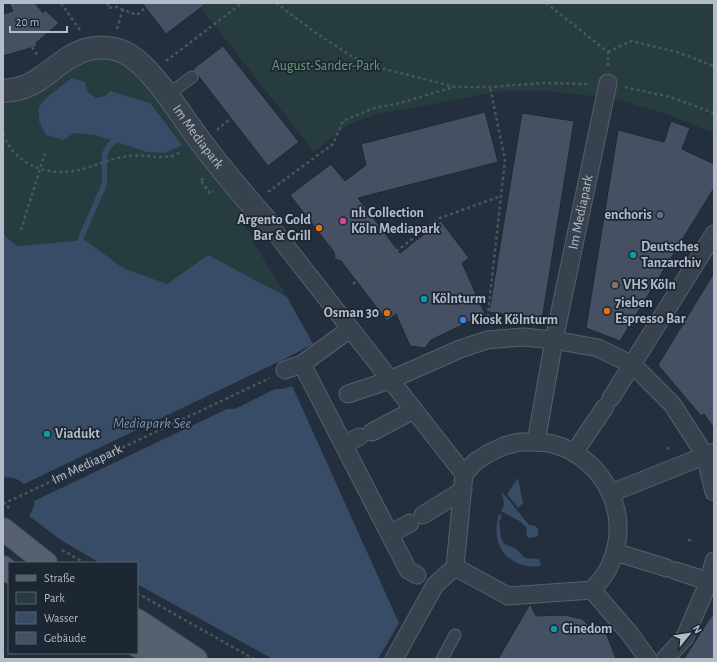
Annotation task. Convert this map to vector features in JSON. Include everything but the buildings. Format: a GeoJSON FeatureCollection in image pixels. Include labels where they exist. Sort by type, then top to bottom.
{"type":"FeatureCollection","features":[{"type":"Feature","properties":{"kind":"main road"},"geometry":{"type":"LineString","coordinates":[[3,529],[45,562]]}},
{"type":"Feature","properties":{"kind":"main road"},"geometry":{"type":"LineString","coordinates":[[138,621],[196,659]]}},
{"type":"Feature","properties":{"kind":"main road"},"geometry":{"type":"LineString","coordinates":[[138,646],[173,659]]}},
{"type":"Feature","properties":{"kind":"street","name":"Im Mediapark"},"geometry":{"type":"LineString","coordinates":[[3,91],[22,88],[44,75],[66,58],[88,49],[106,48],[118,50],[134,58],[149,73],[199,140],[267,222],[414,410],[463,482]]}},
{"type":"Feature","properties":{"kind":"street","name":"Im Mediapark"},"geometry":{"type":"LineString","coordinates":[[536,442],[554,340],[608,83]]}},
{"type":"Feature","properties":{"kind":"street"},"geometry":{"type":"LineString","coordinates":[[574,453],[633,365],[714,234]]}},
{"type":"Feature","properties":{"kind":"street"},"geometry":{"type":"LineString","coordinates":[[285,370],[302,364],[350,329]]}},
{"type":"Feature","properties":{"kind":"street"},"geometry":{"type":"LineString","coordinates":[[337,402],[460,349],[487,340],[523,337],[554,340],[598,348],[633,365],[672,404],[709,454],[714,492]]}},
{"type":"Feature","properties":{"kind":"street"},"geometry":{"type":"LineString","coordinates":[[302,364],[337,402],[344,444],[408,570],[425,579]]}},
{"type":"Feature","properties":{"kind":"street"},"geometry":{"type":"LineString","coordinates":[[344,444],[414,410]]}},
{"type":"Feature","properties":{"kind":"street"},"geometry":{"type":"LineString","coordinates":[[390,534],[416,519],[463,482],[475,462],[504,446],[520,442],[552,444],[574,453],[594,468],[611,493],[618,522],[615,552],[610,566],[592,590],[508,596],[455,567]]}},
{"type":"Feature","properties":{"kind":"street"},"geometry":{"type":"LineString","coordinates":[[611,493],[709,454]]}},
{"type":"Feature","properties":{"kind":"street"},"geometry":{"type":"LineString","coordinates":[[455,567],[463,482]]}},
{"type":"Feature","properties":{"kind":"street"},"geometry":{"type":"LineString","coordinates":[[615,552],[711,582]]}},
{"type":"Feature","properties":{"kind":"street"},"geometry":{"type":"LineString","coordinates":[[665,659],[685,637],[711,582],[714,560]]}},
{"type":"Feature","properties":{"kind":"street"},"geometry":{"type":"LineString","coordinates":[[394,659],[425,579],[455,567]]}},
{"type":"Feature","properties":{"kind":"street"},"geometry":{"type":"LineString","coordinates":[[592,590],[630,634],[648,659]]}},
{"type":"Feature","properties":{"kind":"lane"},"geometry":{"type":"LineString","coordinates":[[166,96],[192,77]]}},
{"type":"Feature","properties":{"kind":"lane"},"geometry":{"type":"LineString","coordinates":[[442,659],[455,635]]}},
{"type":"Feature","properties":{"kind":"path"},"geometry":{"type":"LineString","coordinates":[[60,3],[84,37],[88,49]]}},
{"type":"Feature","properties":{"kind":"path"},"geometry":{"type":"LineString","coordinates":[[108,3],[108,8],[116,7],[137,15],[144,9]]}},
{"type":"Feature","properties":{"kind":"path"},"geometry":{"type":"LineString","coordinates":[[149,73],[242,3]]}},
{"type":"Feature","properties":{"kind":"path"},"geometry":{"type":"LineString","coordinates":[[276,3],[316,33],[353,57],[377,67],[455,87],[490,87],[544,83],[608,83],[670,97],[714,113]]}},
{"type":"Feature","properties":{"kind":"path"},"geometry":{"type":"LineString","coordinates":[[546,3],[608,52]]}},
{"type":"Feature","properties":{"kind":"path"},"geometry":{"type":"LineString","coordinates":[[608,52],[631,41],[677,52],[714,66]]}},
{"type":"Feature","properties":{"kind":"path"},"geometry":{"type":"LineString","coordinates":[[608,52],[608,83]]}},
{"type":"Feature","properties":{"kind":"path"},"geometry":{"type":"LineString","coordinates":[[251,204],[333,144],[343,121],[374,108],[396,104],[455,87]]}},
{"type":"Feature","properties":{"kind":"path"},"geometry":{"type":"LineString","coordinates":[[487,340],[487,314],[505,160],[490,87]]}},
{"type":"Feature","properties":{"kind":"path"},"geometry":{"type":"LineString","coordinates":[[3,134],[15,154],[26,164],[39,169],[66,172],[129,155],[172,156],[199,140]]}},
{"type":"Feature","properties":{"kind":"path"},"geometry":{"type":"LineString","coordinates":[[21,230],[45,152]]}},
{"type":"Feature","properties":{"kind":"path"},"geometry":{"type":"LineString","coordinates":[[354,284],[440,218],[501,196]]}},
{"type":"Feature","properties":{"kind":"path","name":"Im Mediapark"},"geometry":{"type":"LineString","coordinates":[[3,503],[30,492],[285,370]]}},
{"type":"Feature","properties":{"kind":"path"},"geometry":{"type":"LineString","coordinates":[[667,449],[672,446]]}},
{"type":"Feature","properties":{"kind":"path"},"geometry":{"type":"LineString","coordinates":[[688,540],[694,541]]}},
{"type":"Feature","properties":{"kind":"path"},"geometry":{"type":"LineString","coordinates":[[138,594],[254,659]]}},
{"type":"Feature","properties":{"kind":"green space","name":"August-Sander-Park"},"geometry":{"type":"Polygon","coordinates":[[[197,3],[714,3],[714,133],[661,112],[611,98],[548,91],[503,91],[374,115],[349,124],[314,152],[197,3]]]}},
{"type":"Feature","properties":{"kind":"green space"},"geometry":{"type":"Polygon","coordinates":[[[101,56],[134,66],[236,199],[245,226],[287,297],[208,255],[167,284],[123,268],[85,240],[17,246],[3,234],[3,101],[70,65],[101,56]]]}},
{"type":"Feature","properties":{"kind":"water"},"geometry":{"type":"Polygon","coordinates":[[[72,78],[85,82],[88,92],[96,98],[105,96],[110,91],[150,103],[182,145],[165,153],[147,152],[95,135],[74,133],[63,140],[46,135],[39,121],[39,107],[47,97],[72,78]]]}},
{"type":"Feature","properties":{"kind":"water","name":"Mediapark See"},"geometry":{"type":"Polygon","coordinates":[[[3,234],[17,246],[85,240],[123,268],[167,284],[208,255],[287,297],[313,344],[279,362],[285,370],[399,623],[378,659],[273,659],[138,585],[138,562],[98,562],[61,540],[29,516],[33,508],[34,501],[26,486],[14,478],[3,478],[3,234]]]}},
{"type":"Feature","properties":{"kind":"water"},"geometry":{"type":"Polygon","coordinates":[[[518,478],[523,503],[518,508],[507,494],[518,478]]]}},
{"type":"Feature","properties":{"kind":"water"},"geometry":{"type":"Polygon","coordinates":[[[502,492],[529,525],[535,526],[538,529],[538,535],[536,537],[528,538],[526,534],[527,528],[521,522],[501,511],[504,505],[502,492]]]}},
{"type":"Feature","properties":{"kind":"water"},"geometry":{"type":"Polygon","coordinates":[[[499,514],[502,516],[499,522],[501,538],[504,544],[515,548],[525,558],[539,559],[541,566],[520,564],[504,553],[499,545],[497,536],[499,514]]]}},
{"type":"Feature","properties":{"kind":"pier"},"geometry":{"type":"Polygon","coordinates":[[[278,362],[285,370],[292,386],[283,389],[275,389],[235,409],[227,409],[34,501],[24,484],[278,362]]]}},
{"type":"Feature","properties":{"kind":"waterway"},"geometry":{"type":"LineString","coordinates":[[80,240],[104,185],[104,162],[106,151],[114,141]]}},
{"type":"Feature","properties":{"kind":"place","name":"enchoris"},"geometry":{"type":"Point","coordinates":[660,215]}},
{"type":"Feature","properties":{"kind":"place","name":"nh Collection Köln Mediapark"},"geometry":{"type":"Point","coordinates":[343,221]}},
{"type":"Feature","properties":{"kind":"place","name":"Argento Gold Bar & Grill"},"geometry":{"type":"Point","coordinates":[319,228]}},
{"type":"Feature","properties":{"kind":"place","name":"Deutsches Tanzarchiv"},"geometry":{"type":"Point","coordinates":[633,255]}},
{"type":"Feature","properties":{"kind":"place","name":"VHS Köln"},"geometry":{"type":"Point","coordinates":[615,285]}},
{"type":"Feature","properties":{"kind":"place","name":"Kölnturm"},"geometry":{"type":"Point","coordinates":[424,299]}},
{"type":"Feature","properties":{"kind":"place","name":"7ieben Espresso Bar"},"geometry":{"type":"Point","coordinates":[607,311]}},
{"type":"Feature","properties":{"kind":"place","name":"Osman 30"},"geometry":{"type":"Point","coordinates":[387,313]}},
{"type":"Feature","properties":{"kind":"place","name":"Kiosk Kölnturm"},"geometry":{"type":"Point","coordinates":[463,320]}},
{"type":"Feature","properties":{"kind":"place","name":"Viadukt"},"geometry":{"type":"Point","coordinates":[47,434]}},
{"type":"Feature","properties":{"kind":"place","name":"Cinedom"},"geometry":{"type":"Point","coordinates":[554,629]}}]}
